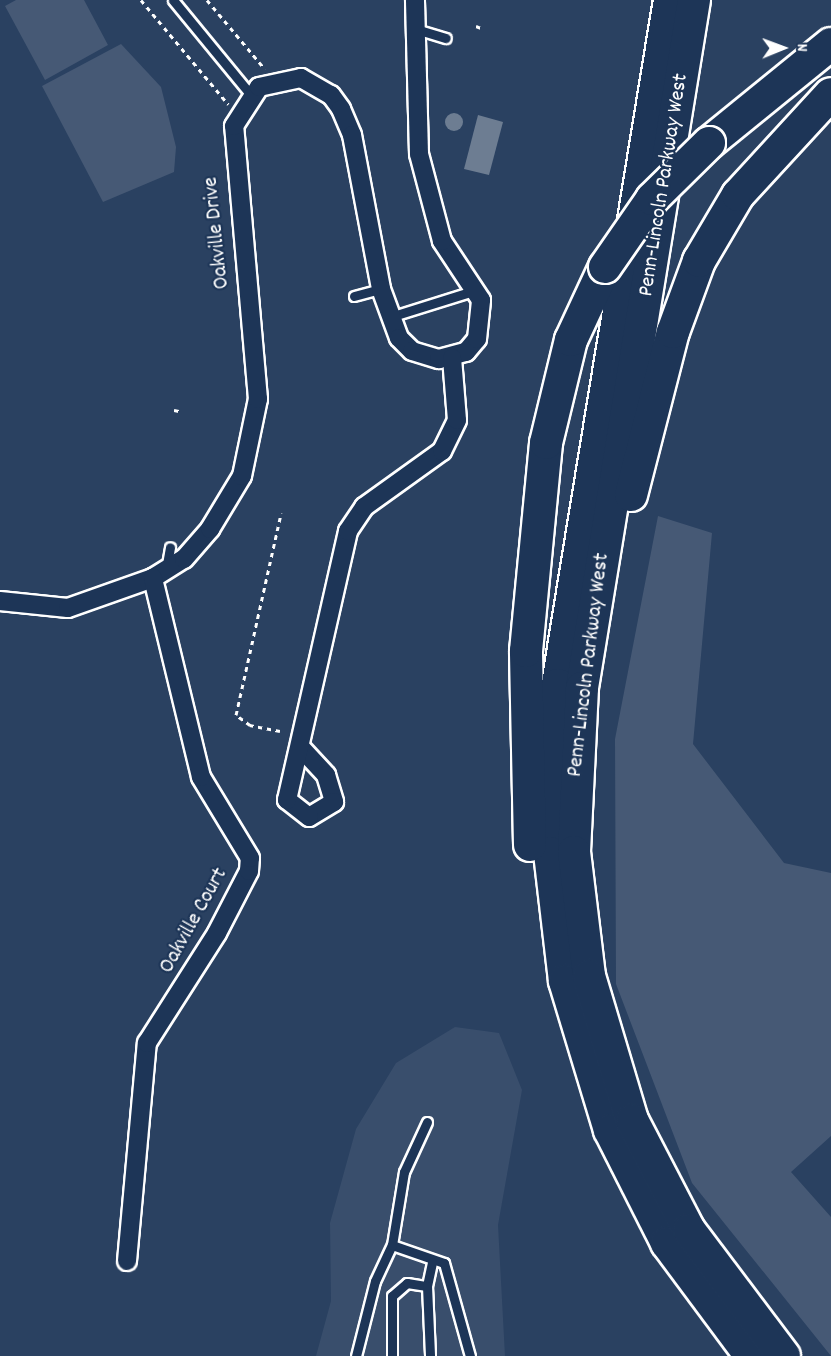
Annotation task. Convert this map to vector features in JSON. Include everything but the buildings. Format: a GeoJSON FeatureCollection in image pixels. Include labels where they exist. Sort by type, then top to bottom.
{"type":"FeatureCollection","features":[{"type":"Feature","properties":{"kind":"highway","name":"Penn-Lincoln Parkway West"},"geometry":{"type":"LineString","coordinates":[[670,0],[553,727],[549,810],[553,896],[565,981],[585,1058],[610,1130],[646,1205],[690,1278],[751,1356]]}},
{"type":"Feature","properties":{"kind":"highway","name":"Penn-Lincoln Parkway West"},"geometry":{"type":"LineString","coordinates":[[694,0],[582,688],[574,852],[587,965],[608,1050],[667,1194],[711,1264],[784,1356]]}},
{"type":"Feature","properties":{"kind":"highway"},"geometry":{"type":"LineString","coordinates":[[585,1058],[533,872],[524,695],[552,408],[571,340],[605,267],[652,199],[709,143],[831,44]]}},
{"type":"Feature","properties":{"kind":"highway"},"geometry":{"type":"LineString","coordinates":[[582,688],[689,284],[738,195],[831,94]]}},
{"type":"Feature","properties":{"kind":"street"},"geometry":{"type":"LineString","coordinates":[[251,95],[269,83],[301,78],[336,101],[352,135],[381,289],[390,317],[412,351],[452,358],[466,352],[482,328],[476,290],[442,241],[426,187],[416,121],[416,0]]}},
{"type":"Feature","properties":{"kind":"street","name":"Oakville Drive"},"geometry":{"type":"LineString","coordinates":[[0,601],[68,608],[159,574],[210,529],[242,476],[255,431],[258,399],[234,151],[234,126],[251,95]]}},
{"type":"Feature","properties":{"kind":"street"},"geometry":{"type":"LineString","coordinates":[[301,748],[348,531],[364,507],[391,480],[442,451],[457,420],[452,358]]}},
{"type":"Feature","properties":{"kind":"street","name":"Oakville Court"},"geometry":{"type":"LineString","coordinates":[[127,1261],[147,1043],[217,933],[249,870],[250,858],[201,777],[159,574]]}},
{"type":"Feature","properties":{"kind":"lane"},"geometry":{"type":"LineString","coordinates":[[173,0],[251,95]]}},
{"type":"Feature","properties":{"kind":"lane"},"geometry":{"type":"LineString","coordinates":[[416,29],[446,38]]}},
{"type":"Feature","properties":{"kind":"lane"},"geometry":{"type":"LineString","coordinates":[[354,296],[381,289]]}},
{"type":"Feature","properties":{"kind":"lane"},"geometry":{"type":"LineString","coordinates":[[390,317],[476,290]]}},
{"type":"Feature","properties":{"kind":"lane"},"geometry":{"type":"LineString","coordinates":[[159,574],[170,547]]}},
{"type":"Feature","properties":{"kind":"lane"},"geometry":{"type":"LineString","coordinates":[[356,1356],[375,1281],[392,1245],[404,1172],[427,1122]]}},
{"type":"Feature","properties":{"kind":"lane"},"geometry":{"type":"LineString","coordinates":[[392,1245],[432,1263],[444,1263],[457,1293],[470,1356]]}},
{"type":"Feature","properties":{"kind":"lane"},"geometry":{"type":"LineString","coordinates":[[430,1356],[427,1286],[432,1263]]}},
{"type":"Feature","properties":{"kind":"lane"},"geometry":{"type":"LineString","coordinates":[[392,1356],[392,1296],[407,1283],[427,1286]]}},
{"type":"Feature","properties":{"kind":"path"},"geometry":{"type":"LineString","coordinates":[[141,0],[229,106]]}},
{"type":"Feature","properties":{"kind":"path"},"geometry":{"type":"LineString","coordinates":[[207,0],[267,71]]}},
{"type":"Feature","properties":{"kind":"path"},"geometry":{"type":"LineString","coordinates":[[476,26],[481,28]]}},
{"type":"Feature","properties":{"kind":"path"},"geometry":{"type":"LineString","coordinates":[[174,410],[179,411]]}},
{"type":"Feature","properties":{"kind":"path"},"geometry":{"type":"LineString","coordinates":[[280,731],[236,715],[281,513]]}},
{"type":"Feature","properties":{"kind":"shaded area"},"geometry":{"type":"Polygon","coordinates":[[[16,0],[84,0],[108,45],[45,80],[5,6],[16,0]]]}},
{"type":"Feature","properties":{"kind":"shaded area"},"geometry":{"type":"Polygon","coordinates":[[[121,44],[161,87],[176,147],[174,172],[103,202],[42,86],[121,44]]]}},
{"type":"Feature","properties":{"kind":"shaded area"},"geometry":{"type":"Polygon","coordinates":[[[454,113],[460,116],[463,122],[460,128],[454,131],[448,128],[445,122],[448,116],[454,113]]]}},
{"type":"Feature","properties":{"kind":"shaded area"},"geometry":{"type":"Polygon","coordinates":[[[478,115],[503,122],[489,175],[464,169],[478,115]]]}},
{"type":"Feature","properties":{"kind":"shaded area"},"geometry":{"type":"Polygon","coordinates":[[[658,516],[712,533],[693,744],[784,863],[831,873],[831,1136],[791,1172],[831,1217],[831,1356],[692,1183],[616,984],[615,739],[658,516]]]}},
{"type":"Feature","properties":{"kind":"shaded area"},"geometry":{"type":"Polygon","coordinates":[[[455,1027],[499,1033],[522,1090],[498,1225],[505,1356],[316,1356],[331,1301],[330,1223],[356,1129],[396,1063],[455,1027]]]}}]}
